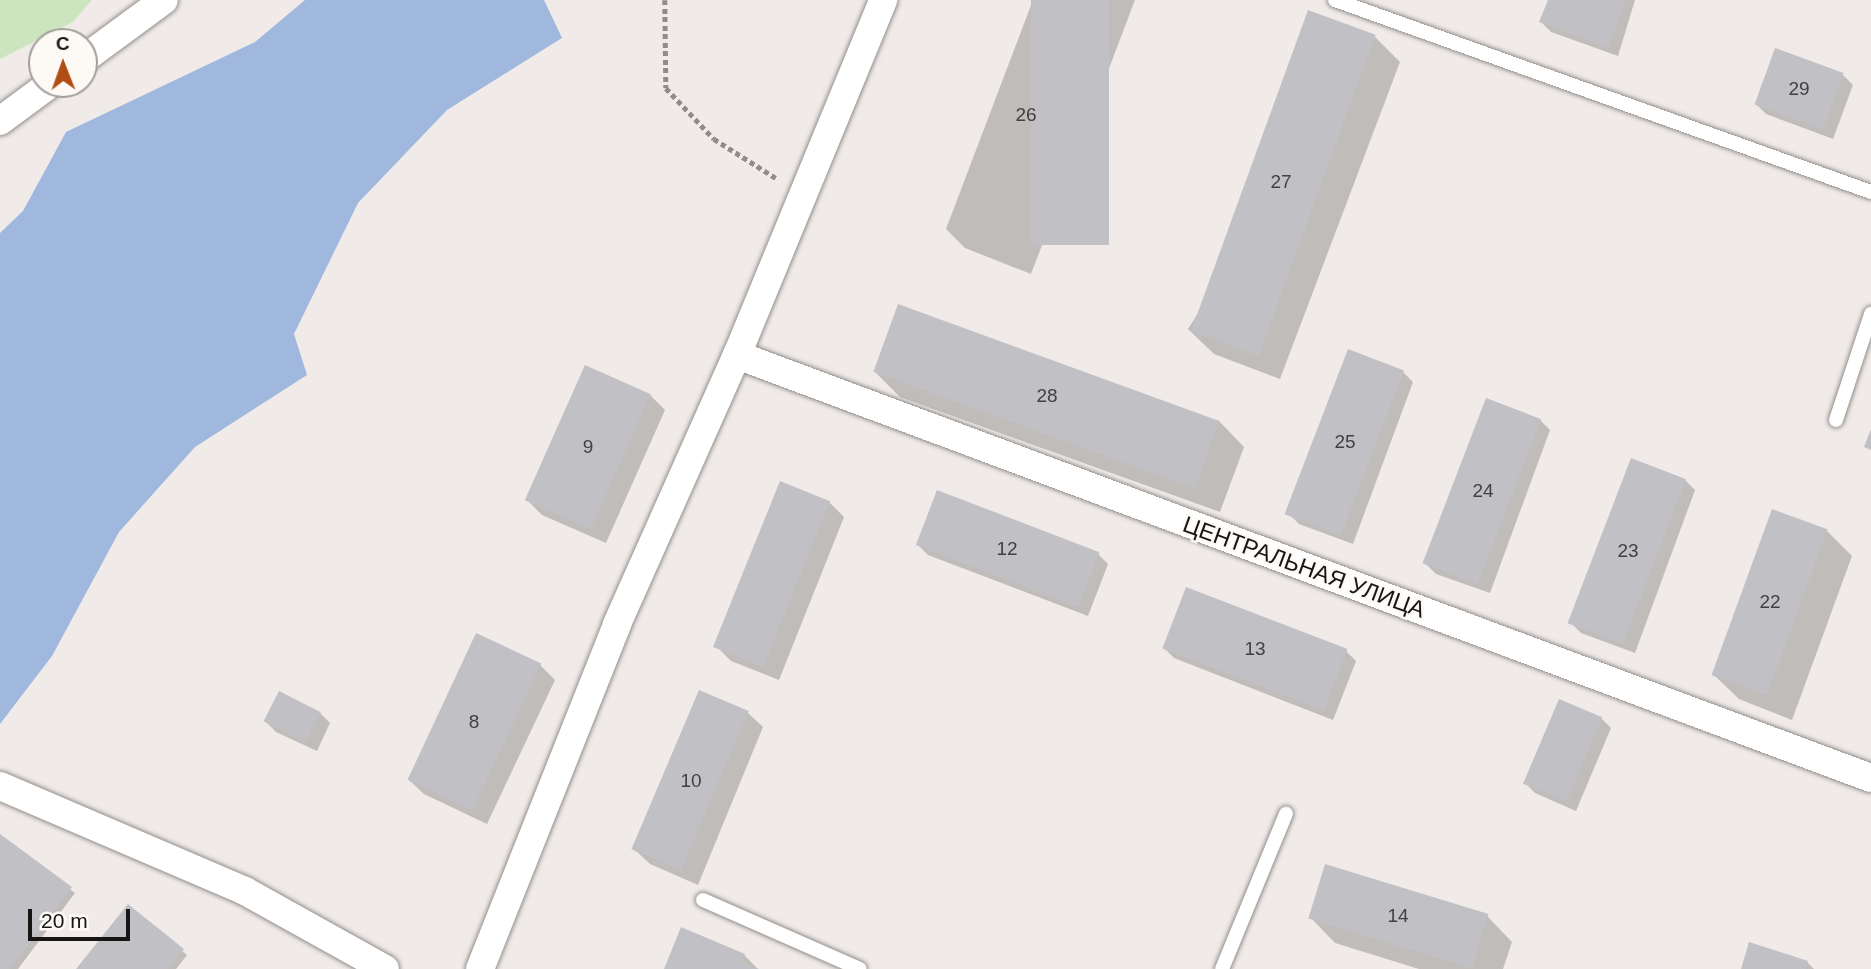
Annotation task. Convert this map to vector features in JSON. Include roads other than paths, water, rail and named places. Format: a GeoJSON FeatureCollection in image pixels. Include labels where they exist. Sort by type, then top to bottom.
{"type":"FeatureCollection","features":[{"type":"Feature","properties":{"kind":"street"},"geometry":{"type":"LineString","coordinates":[[480,969],[617,624],[737,355],[883,0]]}},
{"type":"Feature","properties":{"kind":"street"},"geometry":{"type":"LineString","coordinates":[[98,48],[159,2]]}},
{"type":"Feature","properties":{"kind":"street"},"geometry":{"type":"LineString","coordinates":[[0,121],[31,98]]}},
{"type":"Feature","properties":{"kind":"street","name":"ЦЕНТРАЛЬНАЯ УЛИЦА"},"geometry":{"type":"LineString","coordinates":[[737,355],[1871,778]]}},
{"type":"Feature","properties":{"kind":"street"},"geometry":{"type":"LineString","coordinates":[[0,786],[245,891],[385,969]]}},
{"type":"Feature","properties":{"kind":"lane"},"geometry":{"type":"LineString","coordinates":[[1335,0],[1871,192]]}},
{"type":"Feature","properties":{"kind":"lane"},"geometry":{"type":"LineString","coordinates":[[1836,420],[1871,314]]}},
{"type":"Feature","properties":{"kind":"lane"},"geometry":{"type":"LineString","coordinates":[[1222,969],[1286,814]]}},
{"type":"Feature","properties":{"kind":"lane"},"geometry":{"type":"LineString","coordinates":[[703,900],[860,969]]}},
{"type":"Feature","properties":{"kind":"water"},"geometry":{"type":"Polygon","coordinates":[[[305,0],[544,0],[562,38],[447,110],[358,203],[294,334],[307,375],[195,447],[119,532],[52,656],[0,724],[0,233],[23,211],[66,132],[255,42],[305,0]]]}}]}
